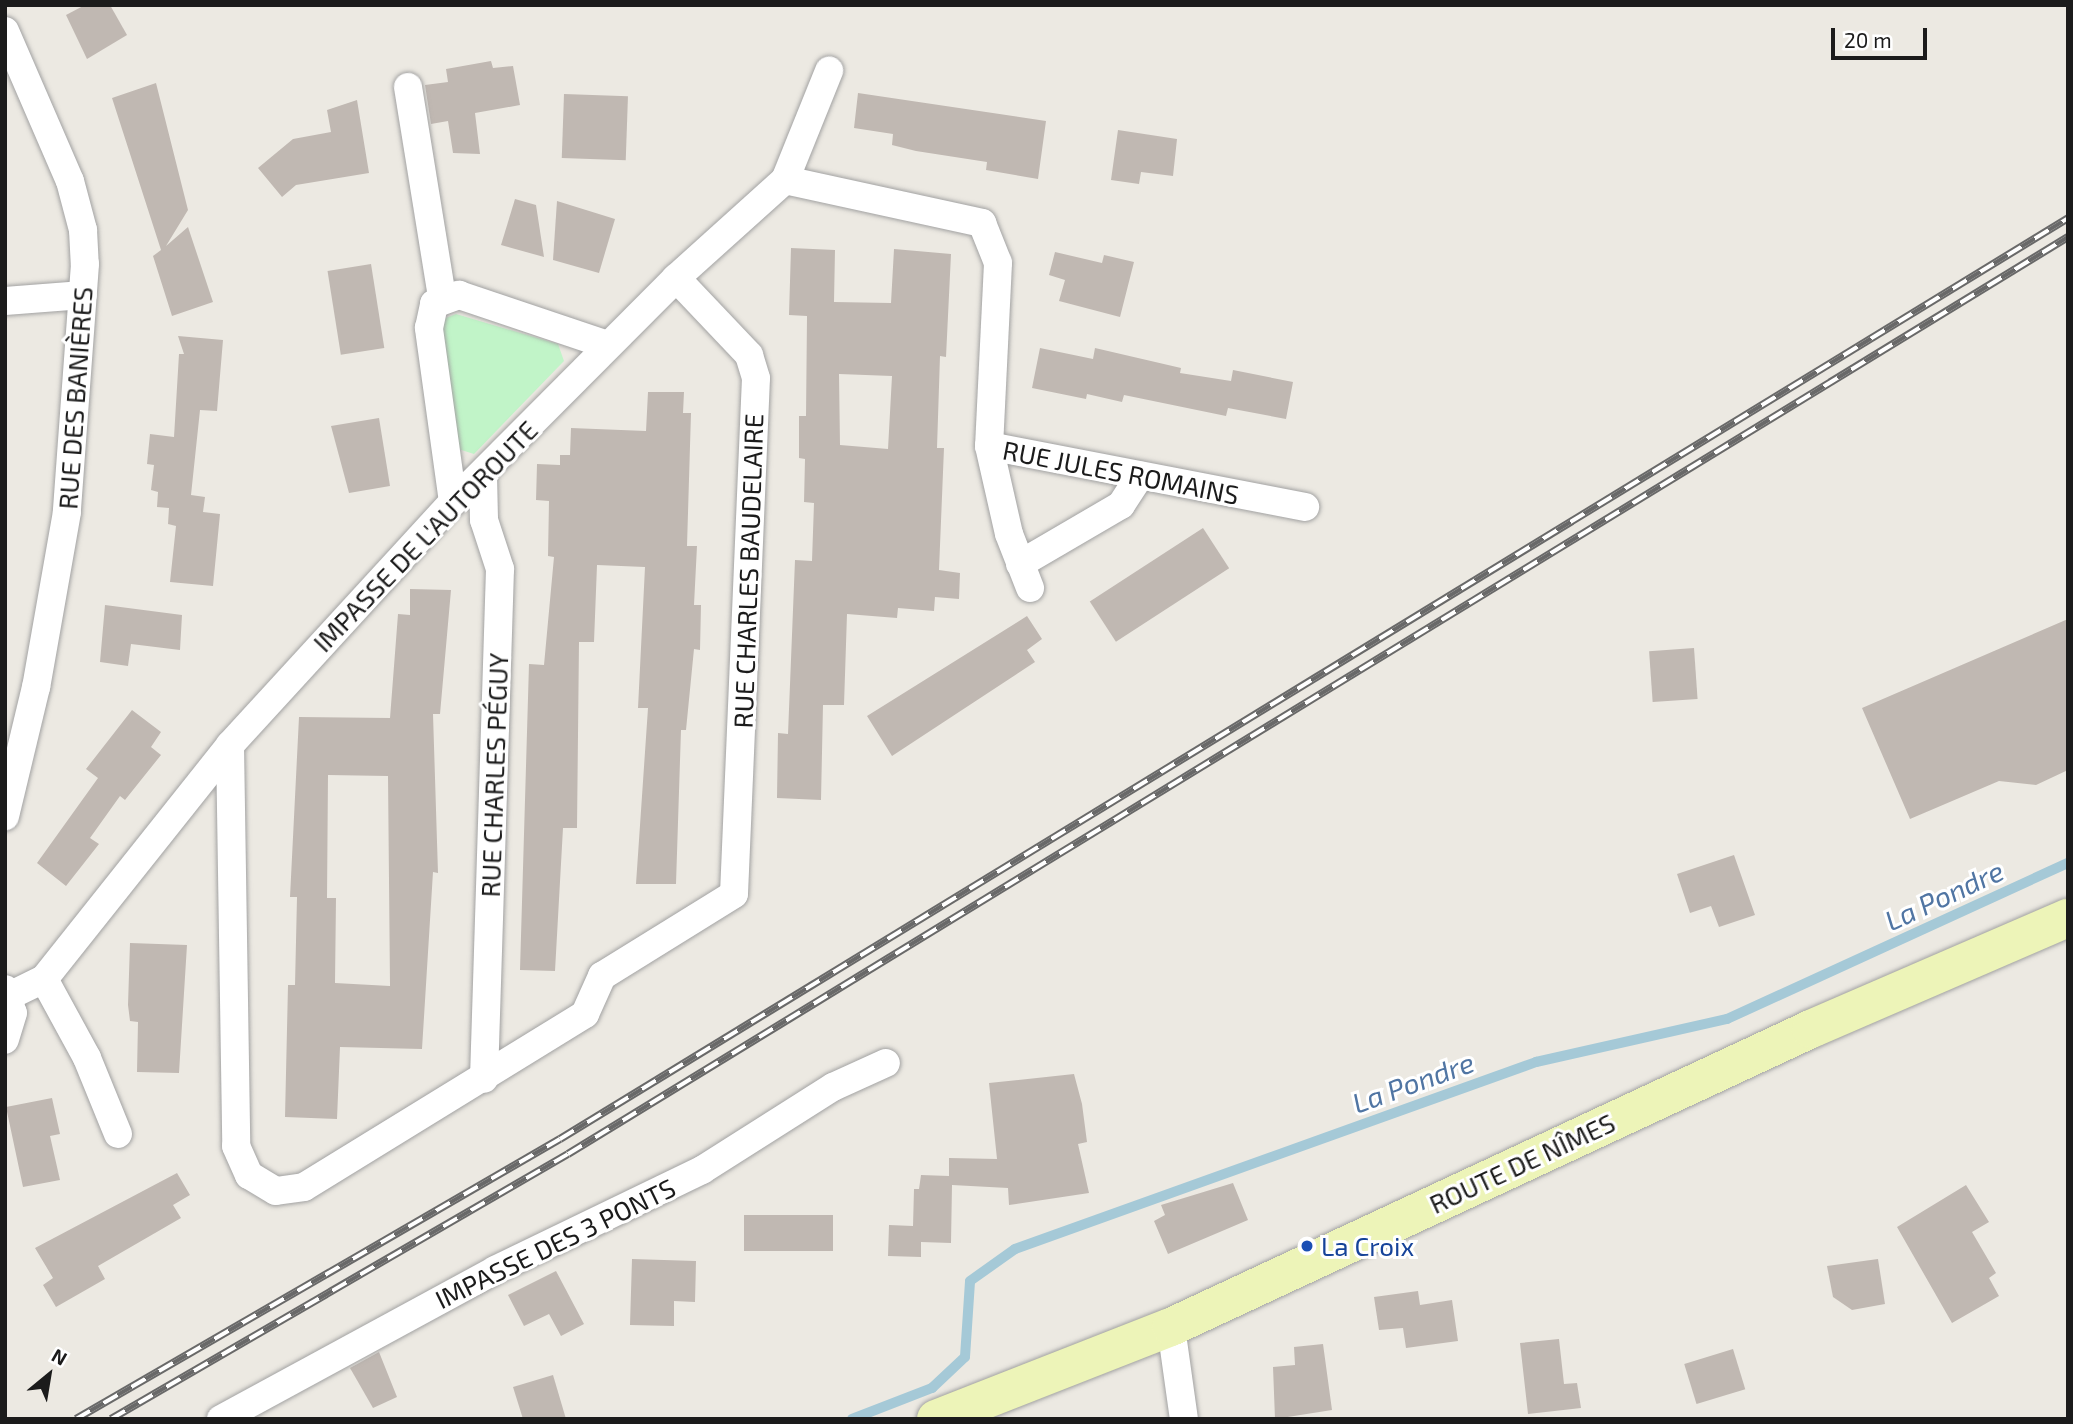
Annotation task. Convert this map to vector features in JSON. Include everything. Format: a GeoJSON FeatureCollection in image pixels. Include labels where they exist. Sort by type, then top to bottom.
{"type":"FeatureCollection","features":[{"type":"Feature","properties":{"kind":"street","name":"RUE DES BANIÈRES"},"geometry":{"type":"LineString","coordinates":[[5,32],[79,206],[83,295],[67,512],[36,687],[5,816]]}},
{"type":"Feature","properties":{"kind":"street","name":"IMPASSE DE L'AUTOROUTE"},"geometry":{"type":"LineString","coordinates":[[7,993],[44,979],[230,745],[453,502],[483,475],[676,278],[785,180],[829,71]]}},
{"type":"Feature","properties":{"kind":"street"},"geometry":{"type":"LineString","coordinates":[[408,88],[442,298]]}},
{"type":"Feature","properties":{"kind":"street","name":"RUE JULES ROMAINS"},"geometry":{"type":"LineString","coordinates":[[785,180],[982,223],[998,263],[989,446],[1305,507]]}},
{"type":"Feature","properties":{"kind":"street","name":"RUE CHARLES BAUDELAIRE"},"geometry":{"type":"LineString","coordinates":[[484,1079],[584,1014],[602,976],[734,894],[756,378],[749,355],[676,278]]}},
{"type":"Feature","properties":{"kind":"street"},"geometry":{"type":"LineString","coordinates":[[5,301],[83,295]]}},
{"type":"Feature","properties":{"kind":"street"},"geometry":{"type":"LineString","coordinates":[[453,502],[429,328],[431,311],[442,298],[459,295],[608,345]]}},
{"type":"Feature","properties":{"kind":"street"},"geometry":{"type":"LineString","coordinates":[[989,446],[1025,576],[1121,505],[1140,476]]}},
{"type":"Feature","properties":{"kind":"street","name":"RUE CHARLES PÉGUY"},"geometry":{"type":"LineString","coordinates":[[483,475],[484,520],[500,569],[484,1079]]}},
{"type":"Feature","properties":{"kind":"street"},"geometry":{"type":"LineString","coordinates":[[230,745],[236,1146],[249,1175],[276,1191],[304,1187],[484,1079]]}},
{"type":"Feature","properties":{"kind":"street","name":"ROUTE DE NÎMES"},"geometry":{"type":"LineString","coordinates":[[936,1419],[1171,1328],[1799,1034],[2068,918]]}},
{"type":"Feature","properties":{"kind":"street"},"geometry":{"type":"LineString","coordinates":[[44,979],[87,1058],[118,1134]]}},
{"type":"Feature","properties":{"kind":"street"},"geometry":{"type":"LineString","coordinates":[[5,1040],[13,1013],[7,993]]}},
{"type":"Feature","properties":{"kind":"street","name":"IMPASSE DES 3 PONTS"},"geometry":{"type":"LineString","coordinates":[[221,1419],[495,1270],[702,1170],[833,1087],[886,1063]]}},
{"type":"Feature","properties":{"kind":"street"},"geometry":{"type":"LineString","coordinates":[[1171,1328],[1184,1419]]}},
{"type":"Feature","properties":{"kind":"green space"},"geometry":{"type":"Polygon","coordinates":[[[456,314],[558,344],[564,361],[474,454],[455,448],[439,336],[443,319],[456,314]]]}},
{"type":"Feature","properties":{"kind":"building"},"geometry":{"type":"Polygon","coordinates":[[[85,5],[110,5],[127,35],[87,59],[66,15],[85,5]]]}},
{"type":"Feature","properties":{"kind":"building"},"geometry":{"type":"Polygon","coordinates":[[[491,61],[493,68],[513,66],[520,105],[475,113],[480,154],[453,153],[448,121],[431,124],[425,85],[448,82],[446,69],[491,61]]]}},
{"type":"Feature","properties":{"kind":"building"},"geometry":{"type":"Polygon","coordinates":[[[156,83],[188,210],[166,246],[188,227],[213,302],[172,316],[153,256],[161,250],[112,98],[156,83]]]}},
{"type":"Feature","properties":{"kind":"building"},"geometry":{"type":"Polygon","coordinates":[[[858,93],[1046,121],[1038,179],[986,170],[987,162],[892,145],[893,134],[854,128],[858,93]]]}},
{"type":"Feature","properties":{"kind":"building"},"geometry":{"type":"Polygon","coordinates":[[[564,94],[628,96],[626,160],[562,158],[564,94]]]}},
{"type":"Feature","properties":{"kind":"building"},"geometry":{"type":"Polygon","coordinates":[[[357,100],[369,173],[296,185],[282,197],[258,168],[293,139],[331,132],[327,110],[357,100]]]}},
{"type":"Feature","properties":{"kind":"building"},"geometry":{"type":"Polygon","coordinates":[[[1118,130],[1177,139],[1173,176],[1141,172],[1139,184],[1111,180],[1118,130]]]}},
{"type":"Feature","properties":{"kind":"building"},"geometry":{"type":"Polygon","coordinates":[[[515,199],[536,205],[544,257],[501,245],[515,199]]]}},
{"type":"Feature","properties":{"kind":"building"},"geometry":{"type":"Polygon","coordinates":[[[557,201],[615,219],[599,273],[553,260],[557,201]]]}},
{"type":"Feature","properties":{"kind":"building"},"geometry":{"type":"Polygon","coordinates":[[[791,248],[835,250],[834,302],[891,303],[894,249],[951,254],[946,357],[940,356],[937,448],[944,448],[939,570],[960,573],[959,599],[935,597],[934,611],[898,608],[897,618],[847,614],[844,705],[823,705],[821,800],[777,798],[778,733],[788,734],[795,560],[812,561],[814,503],[804,502],[805,459],[799,458],[799,416],[806,416],[807,316],[789,315],[791,248]],[[839,374],[840,445],[888,449],[892,376],[839,374]]]}},
{"type":"Feature","properties":{"kind":"building"},"geometry":{"type":"Polygon","coordinates":[[[1055,252],[1102,263],[1104,255],[1134,262],[1120,317],[1059,301],[1065,280],[1049,275],[1055,252]]]}},
{"type":"Feature","properties":{"kind":"building"},"geometry":{"type":"Polygon","coordinates":[[[371,264],[384,348],[341,355],[328,271],[371,264]]]}},
{"type":"Feature","properties":{"kind":"building"},"geometry":{"type":"Polygon","coordinates":[[[178,336],[223,340],[217,411],[200,410],[191,495],[205,497],[203,512],[220,514],[213,586],[170,582],[176,526],[168,524],[169,508],[157,507],[158,492],[151,490],[154,465],[147,464],[150,434],[174,437],[179,354],[184,354],[178,336]]]}},
{"type":"Feature","properties":{"kind":"building"},"geometry":{"type":"Polygon","coordinates":[[[1040,348],[1093,359],[1095,348],[1181,368],[1180,373],[1231,381],[1233,370],[1293,382],[1286,419],[1228,408],[1226,416],[1124,395],[1122,402],[1087,394],[1086,399],[1032,388],[1040,348]]]}},
{"type":"Feature","properties":{"kind":"building"},"geometry":{"type":"Polygon","coordinates":[[[648,392],[684,392],[683,413],[691,413],[687,546],[697,546],[694,605],[701,605],[700,650],[694,649],[686,730],[681,730],[676,884],[636,884],[648,708],[638,708],[645,567],[597,565],[594,642],[579,642],[577,828],[563,828],[555,971],[520,970],[529,664],[544,665],[554,557],[548,556],[549,501],[536,500],[537,464],[560,465],[560,455],[570,455],[571,428],[646,431],[648,392]]]}},
{"type":"Feature","properties":{"kind":"building"},"geometry":{"type":"Polygon","coordinates":[[[379,418],[390,486],[349,493],[331,426],[379,418]]]}},
{"type":"Feature","properties":{"kind":"building"},"geometry":{"type":"Polygon","coordinates":[[[1203,528],[1229,568],[1116,642],[1090,602],[1203,528]]]}},
{"type":"Feature","properties":{"kind":"building"},"geometry":{"type":"Polygon","coordinates":[[[410,589],[451,590],[440,714],[433,714],[438,873],[433,872],[422,1049],[340,1047],[337,1119],[285,1117],[288,985],[295,985],[297,897],[290,897],[299,717],[390,718],[398,614],[410,615],[410,589]],[[328,775],[327,898],[336,898],[335,983],[390,986],[388,776],[328,775]]]}},
{"type":"Feature","properties":{"kind":"building"},"geometry":{"type":"Polygon","coordinates":[[[105,605],[182,615],[180,650],[131,644],[128,666],[100,662],[105,605]]]}},
{"type":"Feature","properties":{"kind":"building"},"geometry":{"type":"Polygon","coordinates":[[[1027,616],[1042,639],[1027,650],[1035,662],[892,756],[867,716],[1027,616]]]}},
{"type":"Feature","properties":{"kind":"building"},"geometry":{"type":"Polygon","coordinates":[[[2068,619],[2068,770],[2036,785],[1999,781],[1910,819],[1862,708],[2068,619]]]}},
{"type":"Feature","properties":{"kind":"building"},"geometry":{"type":"Polygon","coordinates":[[[1694,648],[1698,699],[1653,702],[1649,651],[1694,648]]]}},
{"type":"Feature","properties":{"kind":"building"},"geometry":{"type":"Polygon","coordinates":[[[132,710],[161,732],[151,747],[161,755],[125,800],[120,796],[90,838],[99,844],[66,886],[37,863],[98,778],[86,769],[132,710]]]}},
{"type":"Feature","properties":{"kind":"building"},"geometry":{"type":"Polygon","coordinates":[[[1734,855],[1755,915],[1719,927],[1711,906],[1690,913],[1677,874],[1734,855]]]}},
{"type":"Feature","properties":{"kind":"building"},"geometry":{"type":"Polygon","coordinates":[[[130,943],[187,945],[179,1073],[137,1072],[138,1022],[130,1021],[128,1005],[130,943]]]}},
{"type":"Feature","properties":{"kind":"building"},"geometry":{"type":"Polygon","coordinates":[[[1074,1074],[1082,1104],[1087,1142],[1078,1144],[1089,1193],[1009,1205],[1008,1188],[952,1185],[951,1243],[921,1242],[921,1257],[888,1256],[889,1225],[913,1226],[914,1189],[919,1189],[921,1175],[949,1176],[949,1158],[997,1159],[989,1083],[1074,1074]]]}},
{"type":"Feature","properties":{"kind":"building"},"geometry":{"type":"Polygon","coordinates":[[[52,1098],[60,1134],[50,1136],[60,1180],[23,1187],[6,1107],[52,1098]]]}},
{"type":"Feature","properties":{"kind":"building"},"geometry":{"type":"Polygon","coordinates":[[[177,1173],[190,1195],[173,1205],[181,1218],[98,1266],[105,1279],[56,1307],[43,1285],[53,1278],[35,1248],[177,1173]]]}},
{"type":"Feature","properties":{"kind":"building"},"geometry":{"type":"Polygon","coordinates":[[[1233,1183],[1248,1220],[1168,1254],[1154,1221],[1165,1215],[1161,1205],[1233,1183]]]}},
{"type":"Feature","properties":{"kind":"building"},"geometry":{"type":"Polygon","coordinates":[[[1966,1185],[1989,1222],[1972,1232],[1996,1273],[1989,1278],[1999,1296],[1952,1323],[1897,1227],[1966,1185]]]}},
{"type":"Feature","properties":{"kind":"building"},"geometry":{"type":"Polygon","coordinates":[[[744,1215],[833,1215],[833,1251],[744,1251],[744,1215]]]}},
{"type":"Feature","properties":{"kind":"building"},"geometry":{"type":"Polygon","coordinates":[[[632,1259],[696,1261],[695,1302],[674,1301],[674,1326],[630,1325],[632,1259]]]}},
{"type":"Feature","properties":{"kind":"building"},"geometry":{"type":"Polygon","coordinates":[[[1878,1259],[1885,1304],[1852,1310],[1833,1297],[1827,1266],[1878,1259]]]}},
{"type":"Feature","properties":{"kind":"building"},"geometry":{"type":"Polygon","coordinates":[[[556,1271],[584,1324],[561,1336],[549,1314],[524,1326],[508,1295],[556,1271]]]}},
{"type":"Feature","properties":{"kind":"building"},"geometry":{"type":"Polygon","coordinates":[[[1418,1291],[1420,1305],[1452,1300],[1458,1341],[1406,1348],[1403,1328],[1379,1330],[1374,1297],[1418,1291]]]}},
{"type":"Feature","properties":{"kind":"building"},"geometry":{"type":"Polygon","coordinates":[[[1559,1339],[1564,1384],[1577,1383],[1581,1408],[1528,1414],[1520,1343],[1559,1339]]]}},
{"type":"Feature","properties":{"kind":"building"},"geometry":{"type":"Polygon","coordinates":[[[1323,1344],[1332,1410],[1275,1419],[1273,1367],[1295,1365],[1294,1347],[1323,1344]]]}},
{"type":"Feature","properties":{"kind":"building"},"geometry":{"type":"Polygon","coordinates":[[[1733,1349],[1745,1389],[1697,1404],[1684,1364],[1733,1349]]]}},
{"type":"Feature","properties":{"kind":"building"},"geometry":{"type":"Polygon","coordinates":[[[379,1352],[397,1397],[373,1408],[350,1368],[379,1352]]]}},
{"type":"Feature","properties":{"kind":"building"},"geometry":{"type":"Polygon","coordinates":[[[553,1375],[566,1419],[523,1419],[513,1387],[553,1375]]]}},
{"type":"Feature","properties":{"kind":"waterway","name":"La Pondre"},"geometry":{"type":"LineString","coordinates":[[852,1419],[932,1388],[965,1357],[970,1281],[1015,1249],[1536,1062],[1727,1019],[2068,863]]}},
{"type":"Feature","properties":{"kind":"railway"},"geometry":{"type":"LineString","coordinates":[[76,1419],[560,1139],[2068,218]]}},
{"type":"Feature","properties":{"kind":"railway"},"geometry":{"type":"LineString","coordinates":[[111,1419],[568,1154],[2068,237]]}},
{"type":"Feature","properties":{"kind":"place","name":"La Croix"},"geometry":{"type":"Point","coordinates":[1307,1246]}}]}
